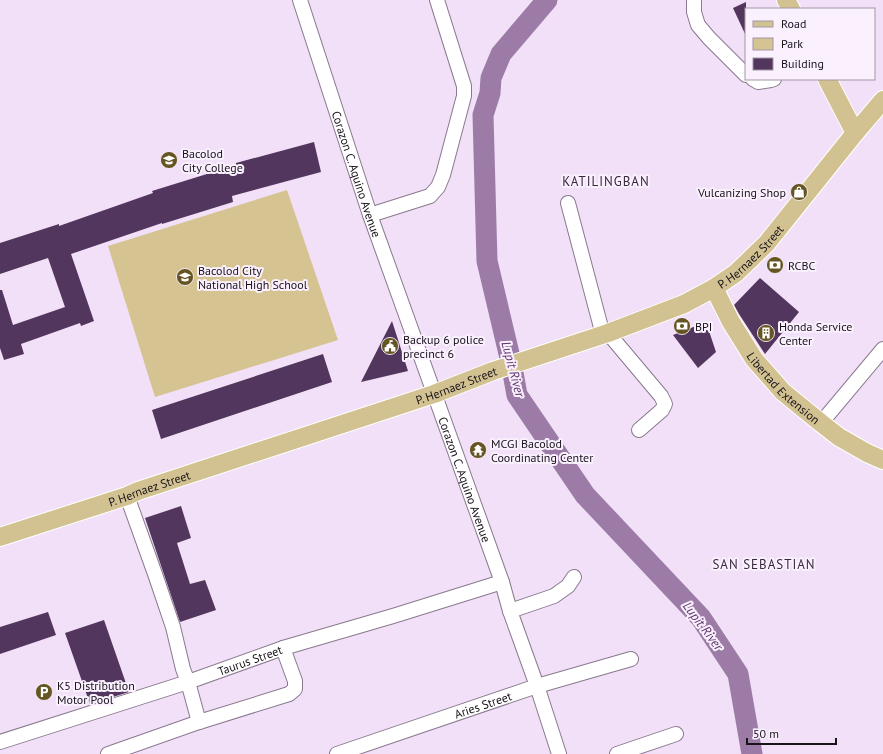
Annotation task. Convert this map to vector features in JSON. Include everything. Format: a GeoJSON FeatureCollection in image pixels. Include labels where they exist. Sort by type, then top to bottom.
{"type":"FeatureCollection","features":[{"type":"Feature","properties":{"kind":"main road"},"geometry":{"type":"LineString","coordinates":[[828,80],[855,133]]}},
{"type":"Feature","properties":{"kind":"main road","name":"P. Hernaez Street"},"geometry":{"type":"LineString","coordinates":[[0,537],[434,394],[493,372],[605,334],[684,304],[714,288],[736,273],[767,243],[883,100]]}},
{"type":"Feature","properties":{"kind":"main road","name":"Libertad Extension"},"geometry":{"type":"LineString","coordinates":[[714,288],[731,322],[754,359],[783,392],[839,437],[883,460]]}},
{"type":"Feature","properties":{"kind":"street","name":"Corazon C. Aquino Avenue"},"geometry":{"type":"LineString","coordinates":[[300,0],[370,215],[502,582],[510,611],[537,686],[559,754]]}},
{"type":"Feature","properties":{"kind":"street"},"geometry":{"type":"LineString","coordinates":[[370,215],[430,196],[438,188],[443,175],[464,96],[464,86],[437,0]]}},
{"type":"Feature","properties":{"kind":"street"},"geometry":{"type":"LineString","coordinates":[[694,0],[694,12],[698,25],[745,74]]}},
{"type":"Feature","properties":{"kind":"street"},"geometry":{"type":"LineString","coordinates":[[755,80],[758,82],[772,80]]}},
{"type":"Feature","properties":{"kind":"street"},"geometry":{"type":"LineString","coordinates":[[568,203],[605,334],[661,396],[665,404],[662,410],[639,430]]}},
{"type":"Feature","properties":{"kind":"street"},"geometry":{"type":"LineString","coordinates":[[821,423],[883,349]]}},
{"type":"Feature","properties":{"kind":"street"},"geometry":{"type":"LineString","coordinates":[[126,496],[173,627],[183,669],[200,722]]}},
{"type":"Feature","properties":{"kind":"street"},"geometry":{"type":"LineString","coordinates":[[510,611],[554,596],[568,586],[574,577]]}},
{"type":"Feature","properties":{"kind":"street","name":"Taurus Street"},"geometry":{"type":"LineString","coordinates":[[0,742],[188,682],[283,648],[502,582]]}},
{"type":"Feature","properties":{"kind":"street"},"geometry":{"type":"LineString","coordinates":[[108,754],[200,722],[288,694],[295,689],[295,681],[283,648]]}},
{"type":"Feature","properties":{"kind":"street","name":"Aries Street"},"geometry":{"type":"LineString","coordinates":[[337,754],[537,686],[631,659]]}},
{"type":"Feature","properties":{"kind":"street"},"geometry":{"type":"LineString","coordinates":[[617,754],[676,734]]}},
{"type":"Feature","properties":{"kind":"green space"},"geometry":{"type":"Polygon","coordinates":[[[287,190],[338,340],[155,397],[108,246],[287,190]]]}},
{"type":"Feature","properties":{"kind":"building"},"geometry":{"type":"Polygon","coordinates":[[[746,2],[745,34],[733,8],[746,2]]]}},
{"type":"Feature","properties":{"kind":"building"},"geometry":{"type":"Polygon","coordinates":[[[314,142],[321,172],[232,196],[233,202],[162,223],[71,254],[94,321],[81,326],[80,323],[21,344],[24,354],[4,360],[0,348],[0,290],[2,290],[13,325],[65,307],[48,258],[0,274],[0,243],[59,224],[59,226],[153,193],[152,191],[236,165],[236,163],[314,142]]]}},
{"type":"Feature","properties":{"kind":"building","name":"Honda Service Center"},"geometry":{"type":"Polygon","coordinates":[[[760,278],[799,312],[765,354],[734,305],[760,278]]]}},
{"type":"Feature","properties":{"kind":"building","name":"Backup 6 police precinct 6"},"geometry":{"type":"Polygon","coordinates":[[[392,321],[408,371],[361,382],[392,321]]]}},
{"type":"Feature","properties":{"kind":"building"},"geometry":{"type":"Polygon","coordinates":[[[696,326],[709,331],[716,352],[698,368],[673,335],[696,326]]]}},
{"type":"Feature","properties":{"kind":"building"},"geometry":{"type":"Polygon","coordinates":[[[323,354],[332,382],[161,439],[152,410],[323,354]]]}},
{"type":"Feature","properties":{"kind":"building"},"geometry":{"type":"Polygon","coordinates":[[[181,506],[191,538],[177,543],[190,584],[205,580],[216,610],[180,622],[145,518],[181,506]]]}},
{"type":"Feature","properties":{"kind":"building"},"geometry":{"type":"Polygon","coordinates":[[[48,612],[56,635],[0,654],[0,627],[48,612]]]}},
{"type":"Feature","properties":{"kind":"building"},"geometry":{"type":"Polygon","coordinates":[[[104,620],[129,692],[90,704],[65,633],[104,620]]]}},
{"type":"Feature","properties":{"kind":"waterway","name":"Lupit River"},"geometry":{"type":"LineString","coordinates":[[547,0],[501,54],[491,78],[490,93],[483,115],[487,261],[511,362],[517,395],[585,495],[701,618],[738,674],[752,754]]}},
{"type":"Feature","properties":{"kind":"place","name":"Bacolod City College"},"geometry":{"type":"Point","coordinates":[169,160]}},
{"type":"Feature","properties":{"kind":"place","name":"Vulcanizing Shop"},"geometry":{"type":"Point","coordinates":[799,192]}},
{"type":"Feature","properties":{"kind":"place","name":"RCBC"},"geometry":{"type":"Point","coordinates":[775,265]}},
{"type":"Feature","properties":{"kind":"place","name":"Bacolod City National High School"},"geometry":{"type":"Point","coordinates":[185,277]}},
{"type":"Feature","properties":{"kind":"place","name":"BPI"},"geometry":{"type":"Point","coordinates":[682,326]}},
{"type":"Feature","properties":{"kind":"place","name":"Honda Service Center"},"geometry":{"type":"Point","coordinates":[766,333]}},
{"type":"Feature","properties":{"kind":"place","name":"Backup 6 police precinct 6"},"geometry":{"type":"Point","coordinates":[390,346]}},
{"type":"Feature","properties":{"kind":"place","name":"MCGI Bacolod Coordinating Center"},"geometry":{"type":"Point","coordinates":[478,450]}},
{"type":"Feature","properties":{"kind":"place","name":"K5 Distribution Motor Pool"},"geometry":{"type":"Point","coordinates":[44,692]}},
{"type":"Feature","properties":{"kind":"district","name":"KATILINGBAN"},"geometry":{"type":"Point","coordinates":[606,181]}},
{"type":"Feature","properties":{"kind":"district","name":"SAN SEBASTIAN"},"geometry":{"type":"Point","coordinates":[764,564]}}]}
